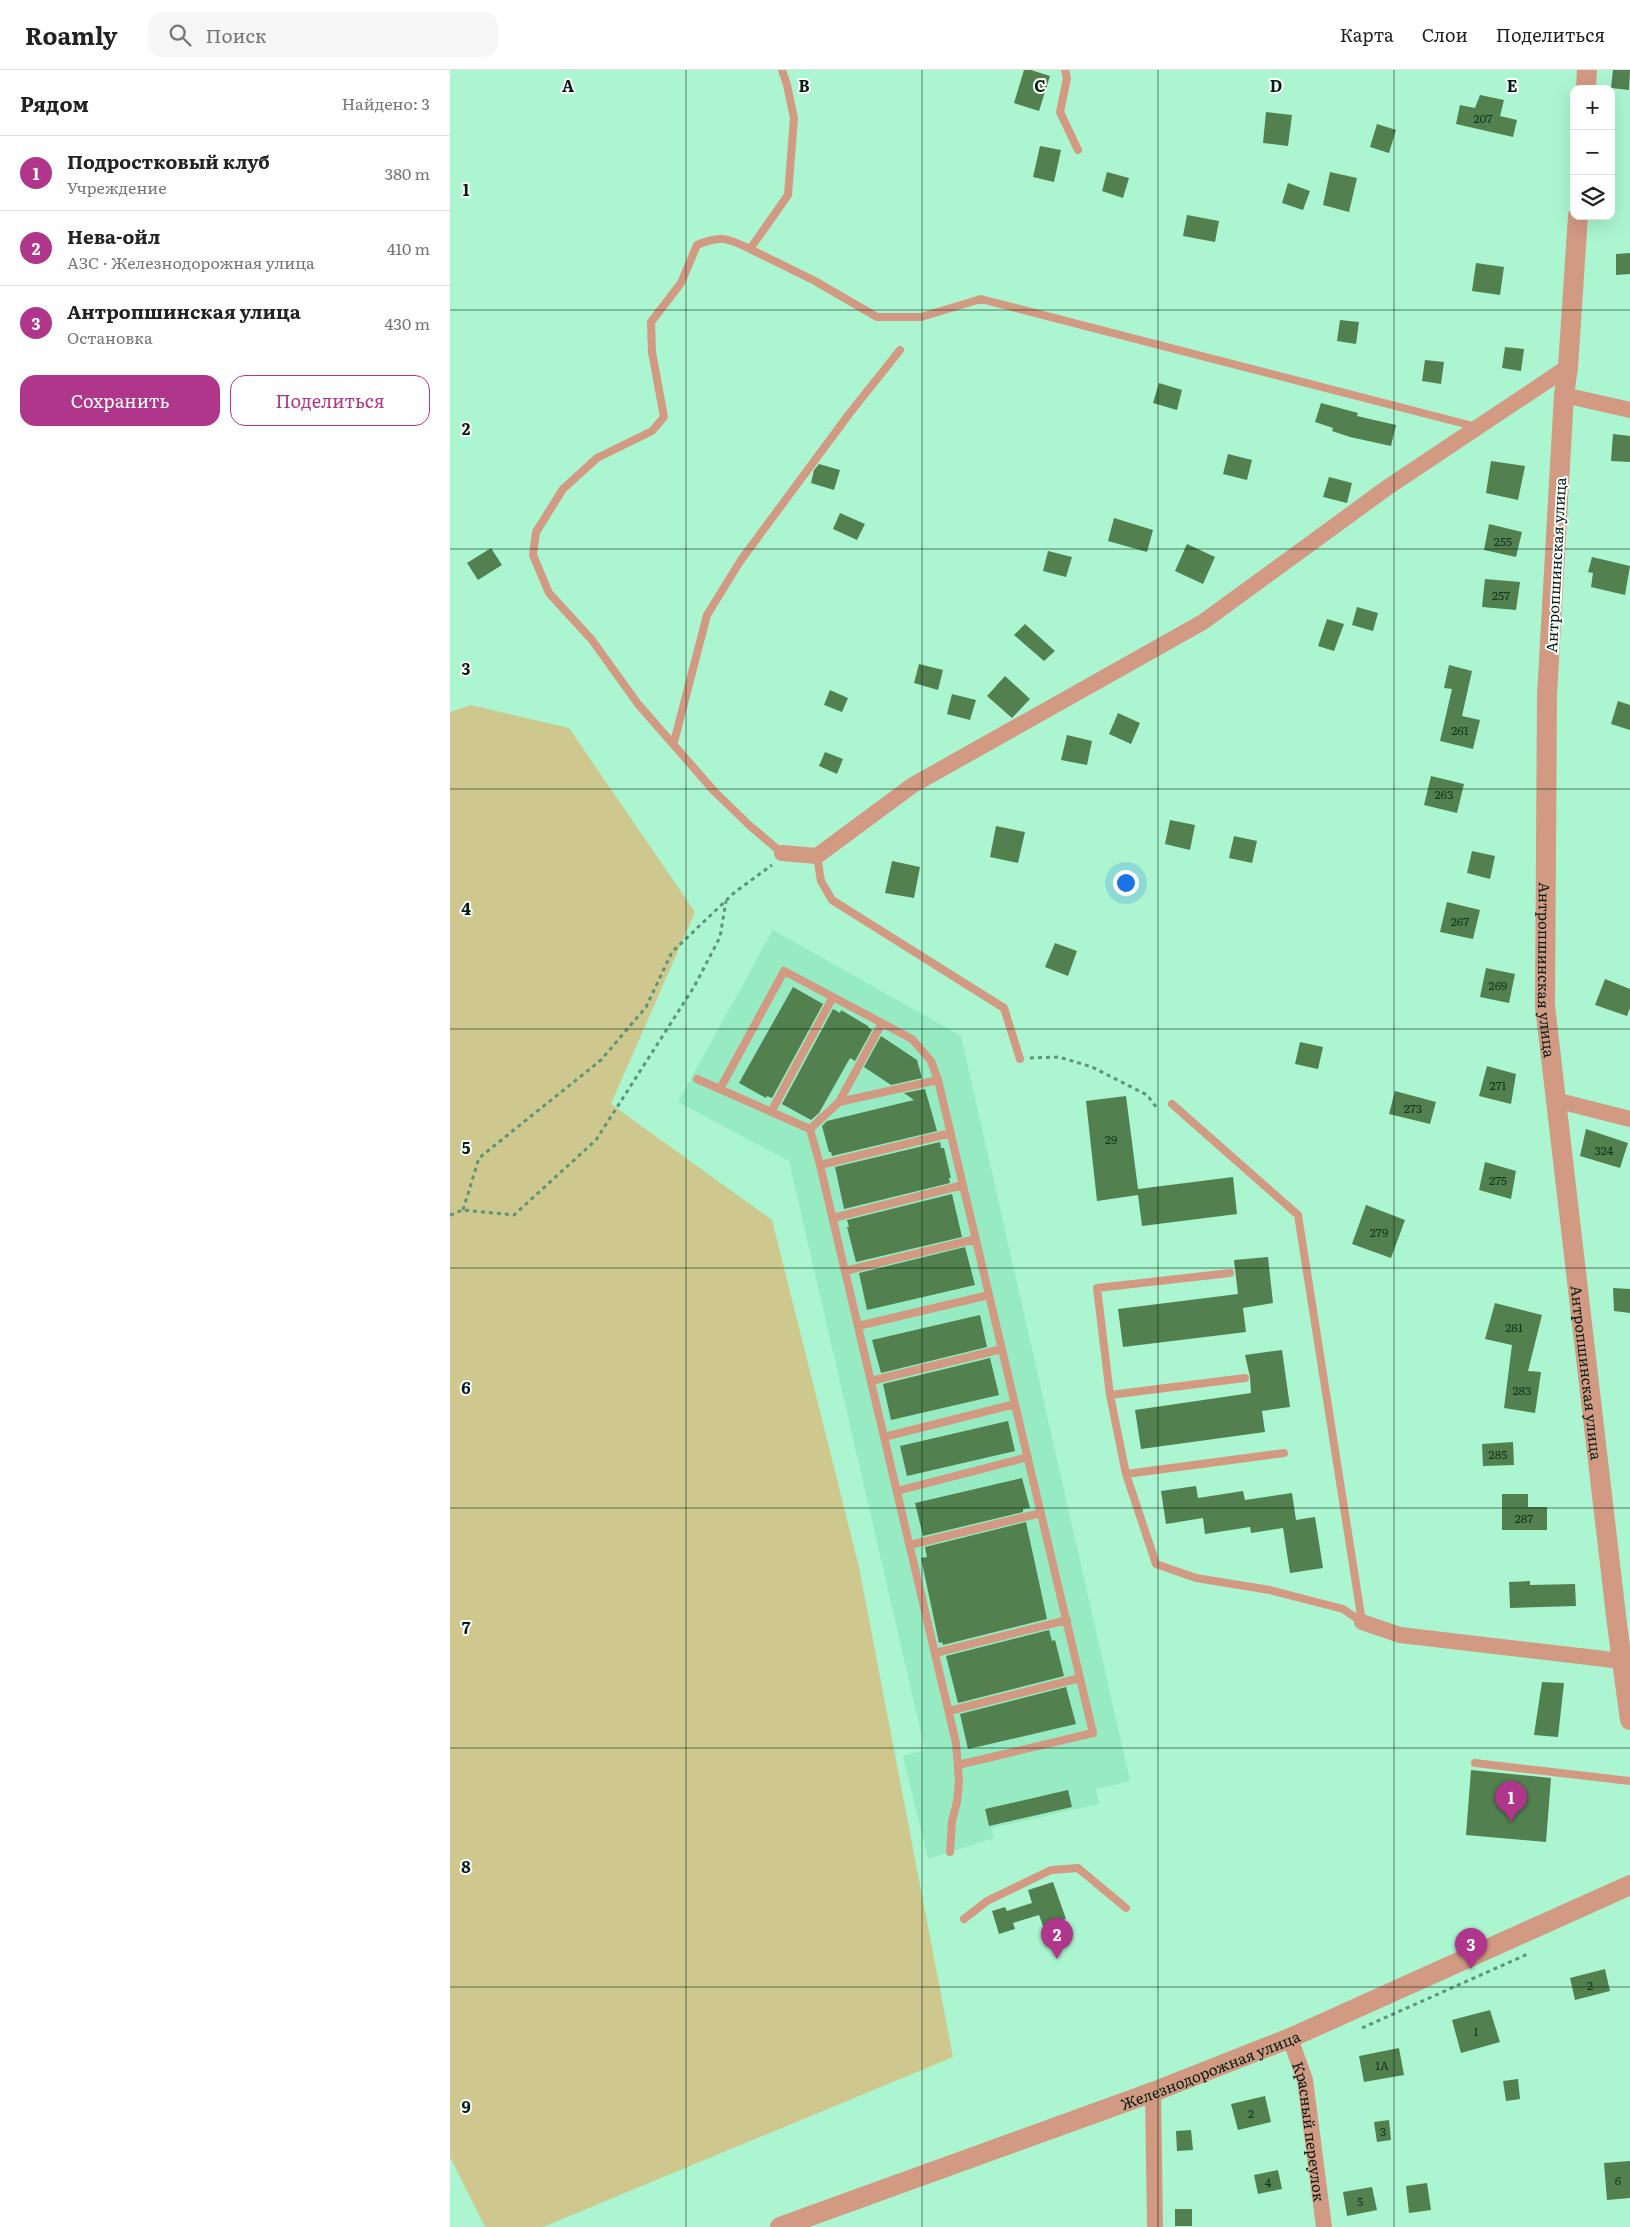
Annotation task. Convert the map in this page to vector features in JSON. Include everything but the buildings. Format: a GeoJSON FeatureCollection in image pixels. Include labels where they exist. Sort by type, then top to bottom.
{"type":"FeatureCollection","features":[{"type":"Feature","properties":{"kind":"street"},"geometry":{"type":"LineString","coordinates":[[1586,85],[1587,70]]}},
{"type":"Feature","properties":{"kind":"street","name":"Антропшинская улица"},"geometry":{"type":"LineString","coordinates":[[1578,220],[1568,367],[1564,395],[1547,695],[1545,1006],[1623,1621],[1622,1661],[1630,1720]]}},
{"type":"Feature","properties":{"kind":"street"},"geometry":{"type":"LineString","coordinates":[[782,854],[817,856],[913,785],[1204,622],[1388,487],[1568,367]]}},
{"type":"Feature","properties":{"kind":"street"},"geometry":{"type":"LineString","coordinates":[[1564,395],[1630,410]]}},
{"type":"Feature","properties":{"kind":"street"},"geometry":{"type":"LineString","coordinates":[[1556,1100],[1630,1119]]}},
{"type":"Feature","properties":{"kind":"street"},"geometry":{"type":"LineString","coordinates":[[1362,1622],[1400,1634],[1622,1661]]}},
{"type":"Feature","properties":{"kind":"street","name":"Железнодорожная улица"},"geometry":{"type":"LineString","coordinates":[[780,2227],[1153,2092],[1290,2038],[1630,1885]]}},
{"type":"Feature","properties":{"kind":"street","name":"Красный переулок"},"geometry":{"type":"LineString","coordinates":[[1290,2038],[1305,2080],[1324,2227]]}},
{"type":"Feature","properties":{"kind":"street"},"geometry":{"type":"LineString","coordinates":[[1153,2092],[1155,2227]]}},
{"type":"Feature","properties":{"kind":"lane"},"geometry":{"type":"LineString","coordinates":[[750,249],[788,195],[794,118],[782,70]]}},
{"type":"Feature","properties":{"kind":"lane"},"geometry":{"type":"LineString","coordinates":[[1065,70],[1067,78],[1060,112],[1078,150]]}},
{"type":"Feature","properties":{"kind":"lane"},"geometry":{"type":"LineString","coordinates":[[782,854],[714,791],[674,742],[638,704],[592,640],[549,594],[533,555],[536,532],[563,489],[597,458],[652,431],[664,417],[652,352],[651,322],[681,283],[697,245],[713,238],[733,240],[815,281],[877,317],[921,317],[981,299],[1479,428]]}},
{"type":"Feature","properties":{"kind":"lane"},"geometry":{"type":"LineString","coordinates":[[674,742],[707,615],[741,560],[900,350]]}},
{"type":"Feature","properties":{"kind":"lane"},"geometry":{"type":"LineString","coordinates":[[817,856],[821,882],[832,900],[1004,1008],[1020,1059]]}},
{"type":"Feature","properties":{"kind":"lane"},"geometry":{"type":"LineString","coordinates":[[720,1089],[784,971],[912,1039],[931,1061],[938,1080],[1094,1733],[958,1765]]}},
{"type":"Feature","properties":{"kind":"lane"},"geometry":{"type":"LineString","coordinates":[[772,1112],[833,997]]}},
{"type":"Feature","properties":{"kind":"lane"},"geometry":{"type":"LineString","coordinates":[[810,1129],[839,1102],[882,1023]]}},
{"type":"Feature","properties":{"kind":"lane"},"geometry":{"type":"LineString","coordinates":[[697,1079],[810,1129]]}},
{"type":"Feature","properties":{"kind":"lane"},"geometry":{"type":"LineString","coordinates":[[839,1102],[938,1080]]}},
{"type":"Feature","properties":{"kind":"lane"},"geometry":{"type":"LineString","coordinates":[[1172,1104],[1298,1215],[1362,1622]]}},
{"type":"Feature","properties":{"kind":"lane"},"geometry":{"type":"LineString","coordinates":[[810,1129],[833,1218],[956,1743],[959,1781],[957,1802],[952,1821],[950,1852]]}},
{"type":"Feature","properties":{"kind":"lane"},"geometry":{"type":"LineString","coordinates":[[820,1165],[951,1133]]}},
{"type":"Feature","properties":{"kind":"lane"},"geometry":{"type":"LineString","coordinates":[[833,1218],[964,1185]]}},
{"type":"Feature","properties":{"kind":"lane"},"geometry":{"type":"LineString","coordinates":[[845,1271],[976,1239]]}},
{"type":"Feature","properties":{"kind":"lane"},"geometry":{"type":"LineString","coordinates":[[1230,1273],[1097,1288],[1110,1395],[1126,1474],[1156,1564],[1196,1578],[1270,1590],[1343,1609],[1362,1622]]}},
{"type":"Feature","properties":{"kind":"lane"},"geometry":{"type":"LineString","coordinates":[[858,1326],[989,1295]]}},
{"type":"Feature","properties":{"kind":"lane"},"geometry":{"type":"LineString","coordinates":[[871,1381],[1002,1349]]}},
{"type":"Feature","properties":{"kind":"lane"},"geometry":{"type":"LineString","coordinates":[[1110,1395],[1244,1378]]}},
{"type":"Feature","properties":{"kind":"lane"},"geometry":{"type":"LineString","coordinates":[[884,1437],[1016,1404]]}},
{"type":"Feature","properties":{"kind":"lane"},"geometry":{"type":"LineString","coordinates":[[1126,1474],[1284,1453]]}},
{"type":"Feature","properties":{"kind":"lane"},"geometry":{"type":"LineString","coordinates":[[897,1491],[1028,1458]]}},
{"type":"Feature","properties":{"kind":"lane"},"geometry":{"type":"LineString","coordinates":[[910,1545],[1041,1513]]}},
{"type":"Feature","properties":{"kind":"lane"},"geometry":{"type":"LineString","coordinates":[[935,1652],[1067,1620]]}},
{"type":"Feature","properties":{"kind":"lane"},"geometry":{"type":"LineString","coordinates":[[949,1711],[1080,1678]]}},
{"type":"Feature","properties":{"kind":"lane"},"geometry":{"type":"LineString","coordinates":[[1475,1763],[1630,1781]]}},
{"type":"Feature","properties":{"kind":"lane"},"geometry":{"type":"LineString","coordinates":[[964,1919],[987,1901],[1051,1870],[1078,1868],[1126,1908]]}},
{"type":"Feature","properties":{"kind":"path"},"geometry":{"type":"LineString","coordinates":[[463,1210],[479,1158],[601,1060],[646,1007],[672,952],[726,901],[772,866],[782,854]]}},
{"type":"Feature","properties":{"kind":"path"},"geometry":{"type":"LineString","coordinates":[[450,1215],[463,1210],[514,1215],[596,1140],[694,987],[720,937],[726,901]]}},
{"type":"Feature","properties":{"kind":"path"},"geometry":{"type":"LineString","coordinates":[[1020,1059],[1059,1057],[1092,1067],[1147,1095],[1157,1108]]}},
{"type":"Feature","properties":{"kind":"shaded area"},"geometry":{"type":"Polygon","coordinates":[[[471,705],[569,728],[695,912],[611,1104],[772,1220],[859,1567],[953,2057],[543,2227],[485,2227],[450,2157],[450,712],[471,705]]]}},
{"type":"Feature","properties":{"kind":"shaded area"},"geometry":{"type":"Polygon","coordinates":[[[773,930],[961,1036],[1130,1781],[1096,1789],[1099,1804],[991,1828],[994,1838],[928,1859],[903,1756],[925,1750],[789,1161],[678,1102],[773,930]]]}},
{"type":"Feature","properties":{"kind":"place","name":"Подростковый клуб"},"geometry":{"type":"Point","coordinates":[1511,1822]}},
{"type":"Feature","properties":{"kind":"place","name":"Нева-ойл"},"geometry":{"type":"Point","coordinates":[1057,1959]}},
{"type":"Feature","properties":{"kind":"place","name":"Антропшинская улица"},"geometry":{"type":"Point","coordinates":[1471,1969]}}]}
